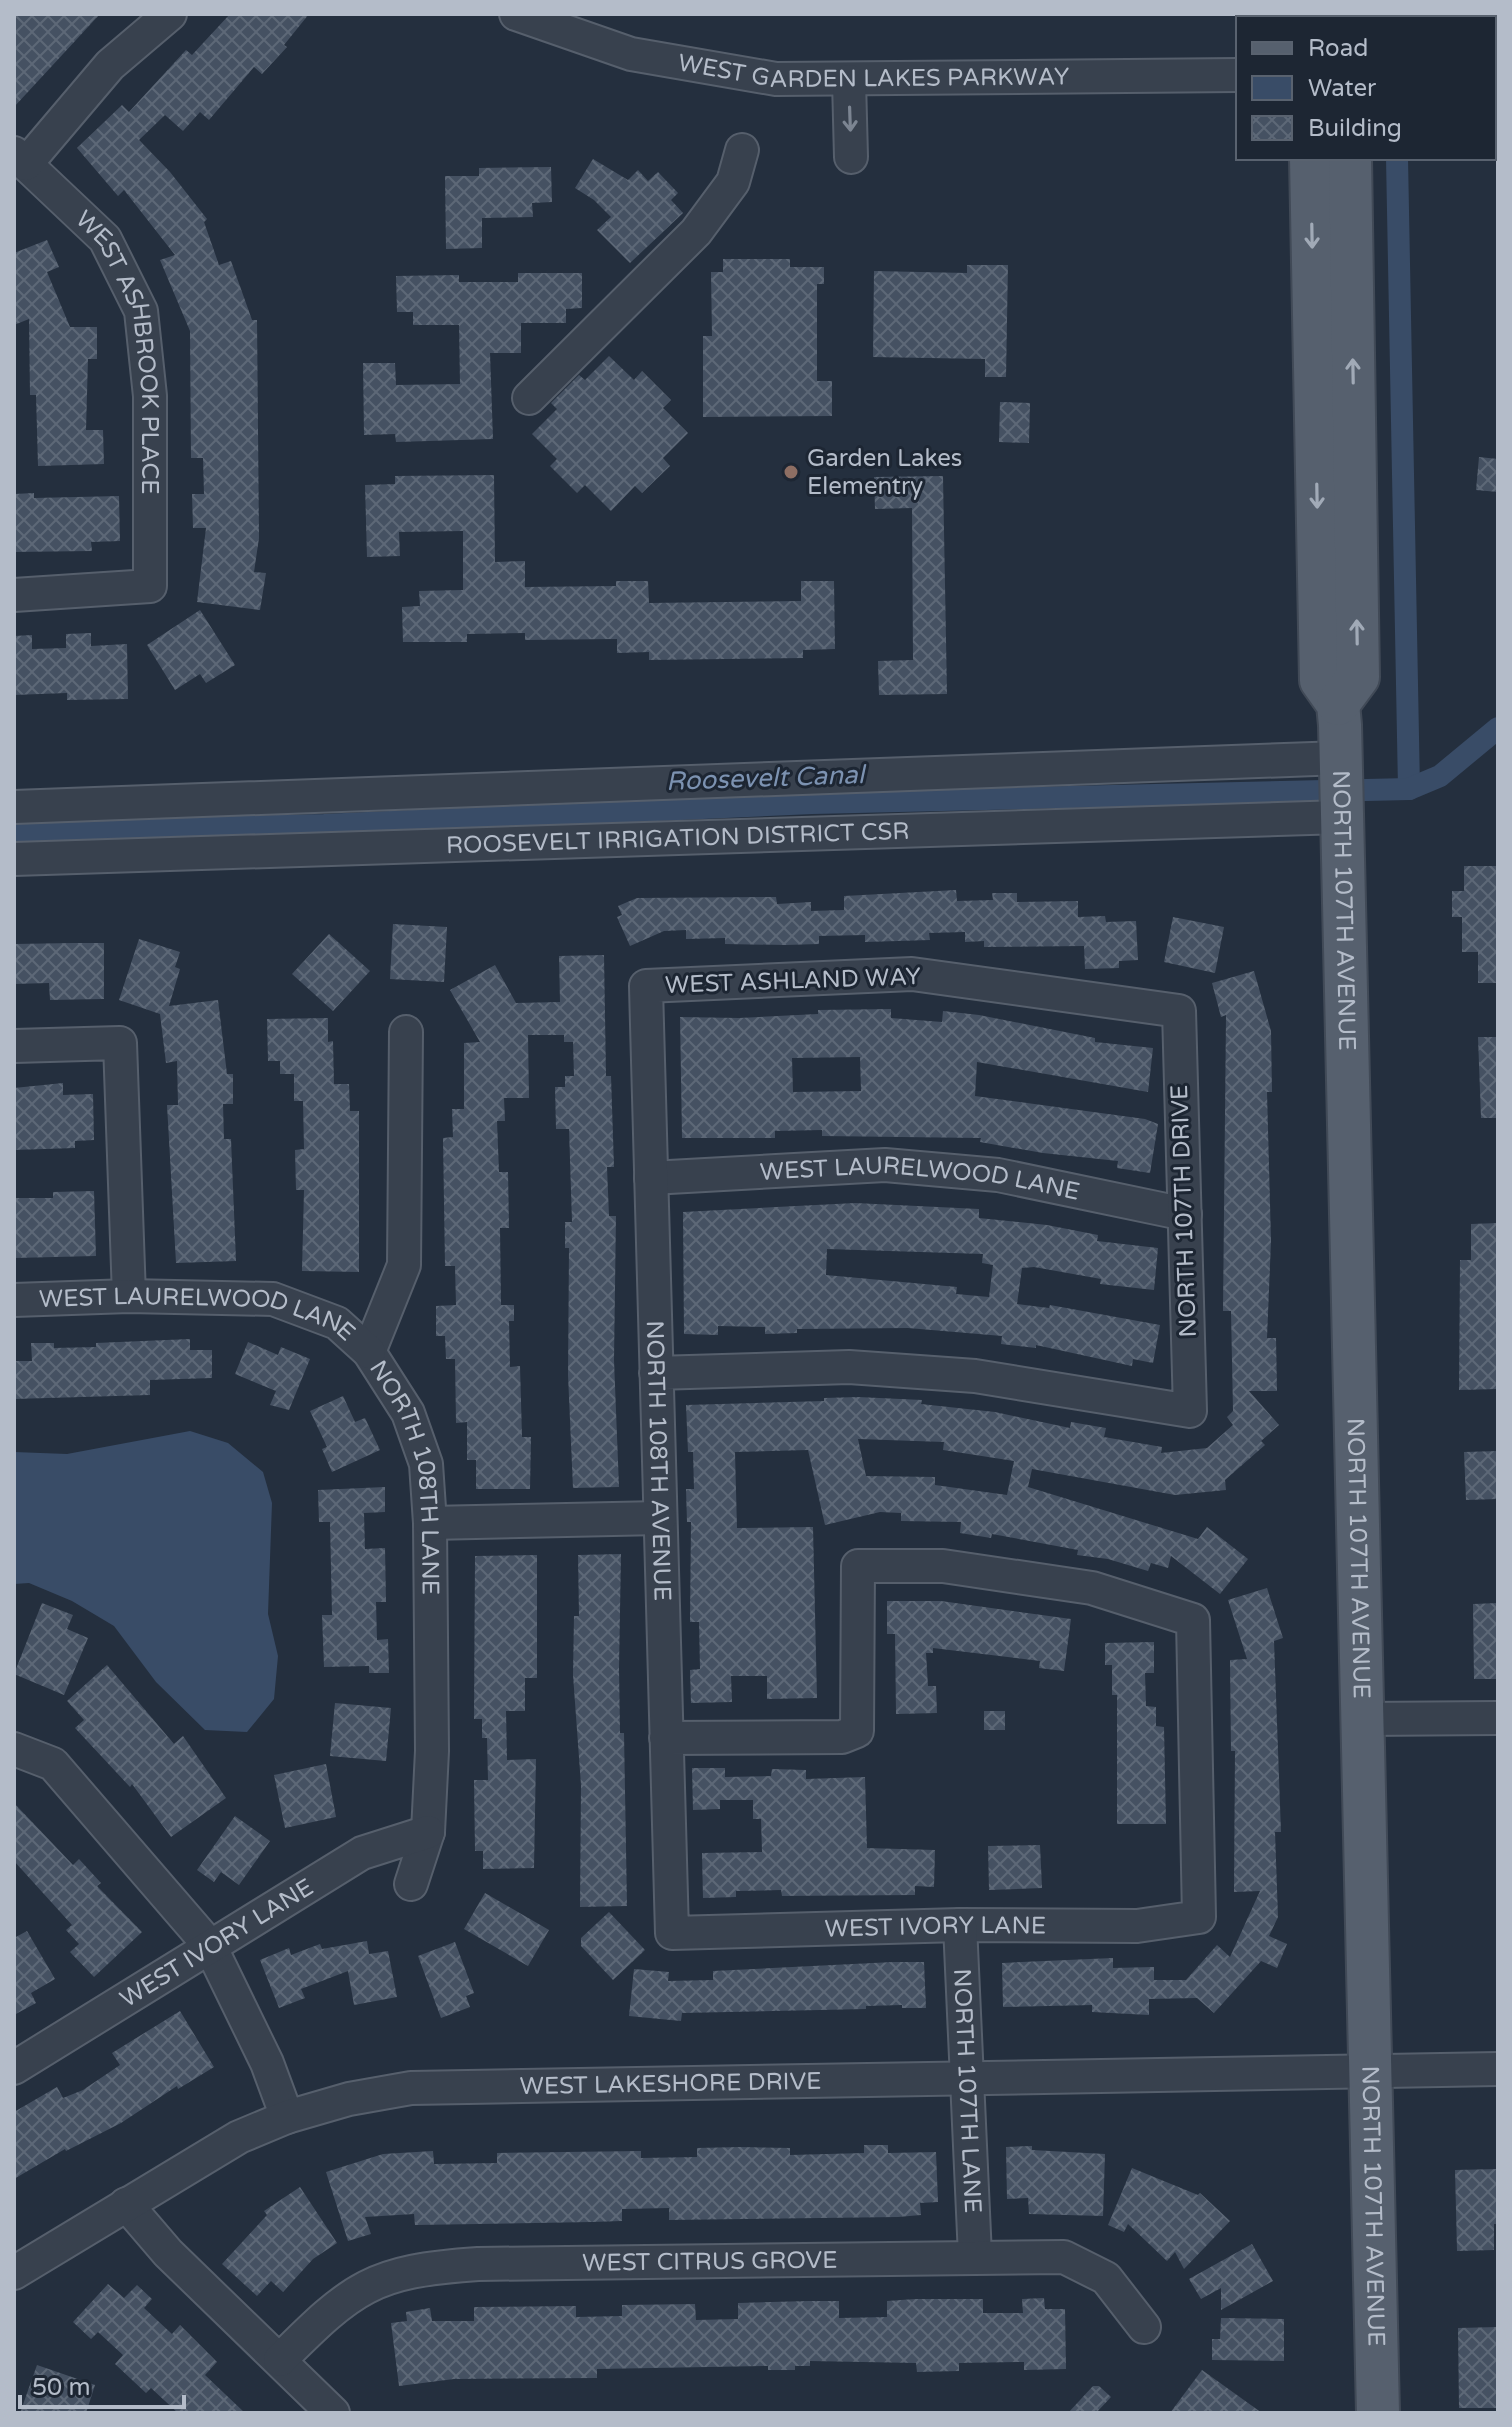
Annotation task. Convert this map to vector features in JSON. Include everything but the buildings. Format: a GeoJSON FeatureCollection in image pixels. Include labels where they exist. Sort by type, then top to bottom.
{"type":"FeatureCollection","features":[{"type":"Feature","properties":{"kind":"main road","name":"NORTH 107TH AVENUE"},"geometry":{"type":"LineString","coordinates":[[1311,160],[1321,680],[1338,704],[1341,761],[1378,2413]]}},
{"type":"Feature","properties":{"kind":"main road"},"geometry":{"type":"LineString","coordinates":[[1338,704],[1358,677],[1350,160]]}},
{"type":"Feature","properties":{"kind":"street"},"geometry":{"type":"LineString","coordinates":[[20,158],[110,65],[170,14]]}},
{"type":"Feature","properties":{"kind":"street","name":"WEST GARDEN LAKES PARKWAY"},"geometry":{"type":"LineString","coordinates":[[516,14],[589,42],[671,62],[776,79],[849,81],[1236,75]]}},
{"type":"Feature","properties":{"kind":"street"},"geometry":{"type":"LineString","coordinates":[[849,81],[851,157]]}},
{"type":"Feature","properties":{"kind":"street"},"geometry":{"type":"LineString","coordinates":[[529,398],[696,232],[733,182],[742,150]]}},
{"type":"Feature","properties":{"kind":"street","name":"WEST ASHBROOK PLACE"},"geometry":{"type":"LineString","coordinates":[[14,595],[150,586],[150,396],[141,311],[105,239],[20,158]]}},
{"type":"Feature","properties":{"kind":"street"},"geometry":{"type":"LineString","coordinates":[[14,807],[1341,761]]}},
{"type":"Feature","properties":{"kind":"street","name":"ROOSEVELT IRRIGATION DISTRICT CSR"},"geometry":{"type":"LineString","coordinates":[[14,859],[1342,817]]}},
{"type":"Feature","properties":{"kind":"street","name":"WEST ASHLAND WAY"},"geometry":{"type":"LineString","coordinates":[[646,986],[912,974],[1179,1011]]}},
{"type":"Feature","properties":{"kind":"street","name":"NORTH 108TH AVENUE"},"geometry":{"type":"LineString","coordinates":[[646,986],[672,1933]]}},
{"type":"Feature","properties":{"kind":"street","name":"NORTH 107TH DRIVE"},"geometry":{"type":"LineString","coordinates":[[656,1373],[849,1367],[959,1375],[1190,1411],[1179,1011]]}},
{"type":"Feature","properties":{"kind":"street","name":"NORTH 108TH LANE"},"geometry":{"type":"LineString","coordinates":[[406,1032],[404,1265],[369,1352],[408,1413],[426,1464],[430,1523],[432,1751],[428,1832],[411,1884]]}},
{"type":"Feature","properties":{"kind":"street"},"geometry":{"type":"LineString","coordinates":[[14,1046],[120,1043],[129,1296]]}},
{"type":"Feature","properties":{"kind":"street","name":"WEST LAURELWOOD LANE"},"geometry":{"type":"LineString","coordinates":[[651,1178],[885,1165],[998,1175],[1185,1214]]}},
{"type":"Feature","properties":{"kind":"street","name":"WEST LAURELWOOD LANE"},"geometry":{"type":"LineString","coordinates":[[14,1300],[129,1296],[273,1299],[337,1323],[369,1352]]}},
{"type":"Feature","properties":{"kind":"street"},"geometry":{"type":"LineString","coordinates":[[430,1523],[660,1518]]}},
{"type":"Feature","properties":{"kind":"street","name":"WEST IVORY LANE"},"geometry":{"type":"LineString","coordinates":[[666,1738],[842,1737],[857,1731],[858,1566],[943,1566],[1092,1588],[1193,1620],[1199,1917],[1137,1926],[960,1925],[672,1933]]}},
{"type":"Feature","properties":{"kind":"street"},"geometry":{"type":"LineString","coordinates":[[1363,1719],[1498,1718]]}},
{"type":"Feature","properties":{"kind":"street"},"geometry":{"type":"LineString","coordinates":[[14,1749],[53,1764],[210,1946],[267,2063],[287,2117]]}},
{"type":"Feature","properties":{"kind":"street","name":"WEST IVORY LANE"},"geometry":{"type":"LineString","coordinates":[[14,2068],[362,1853],[428,1832]]}},
{"type":"Feature","properties":{"kind":"street","name":"NORTH 107TH LANE"},"geometry":{"type":"LineString","coordinates":[[960,1925],[975,2256]]}},
{"type":"Feature","properties":{"kind":"street","name":"WEST LAKESHORE DRIVE"},"geometry":{"type":"LineString","coordinates":[[14,2273],[239,2137],[287,2117],[349,2099],[411,2088],[1498,2069]]}},
{"type":"Feature","properties":{"kind":"street"},"geometry":{"type":"LineString","coordinates":[[126,2204],[168,2253],[333,2413]]}},
{"type":"Feature","properties":{"kind":"street","name":"WEST CITRUS GROVE"},"geometry":{"type":"LineString","coordinates":[[280,2360],[335,2305],[380,2278],[427,2267],[1064,2257],[1106,2278],[1144,2327]]}},
{"type":"Feature","properties":{"kind":"water"},"geometry":{"type":"Polygon","coordinates":[[[190,1431],[228,1443],[263,1472],[272,1503],[268,1614],[278,1656],[274,1699],[247,1732],[205,1730],[156,1682],[114,1626],[72,1601],[29,1583],[14,1584],[14,1452],[67,1454],[190,1431]]]}},
{"type":"Feature","properties":{"kind":"waterway"},"geometry":{"type":"LineString","coordinates":[[1397,160],[1409,789]]}},
{"type":"Feature","properties":{"kind":"waterway","name":"Roosevelt Canal"},"geometry":{"type":"LineString","coordinates":[[14,832],[324,825],[812,803],[1409,789],[1440,776],[1498,728]]}},
{"type":"Feature","properties":{"kind":"place","name":"Garden Lakes Elementry"},"geometry":{"type":"Point","coordinates":[791,472]}}]}
